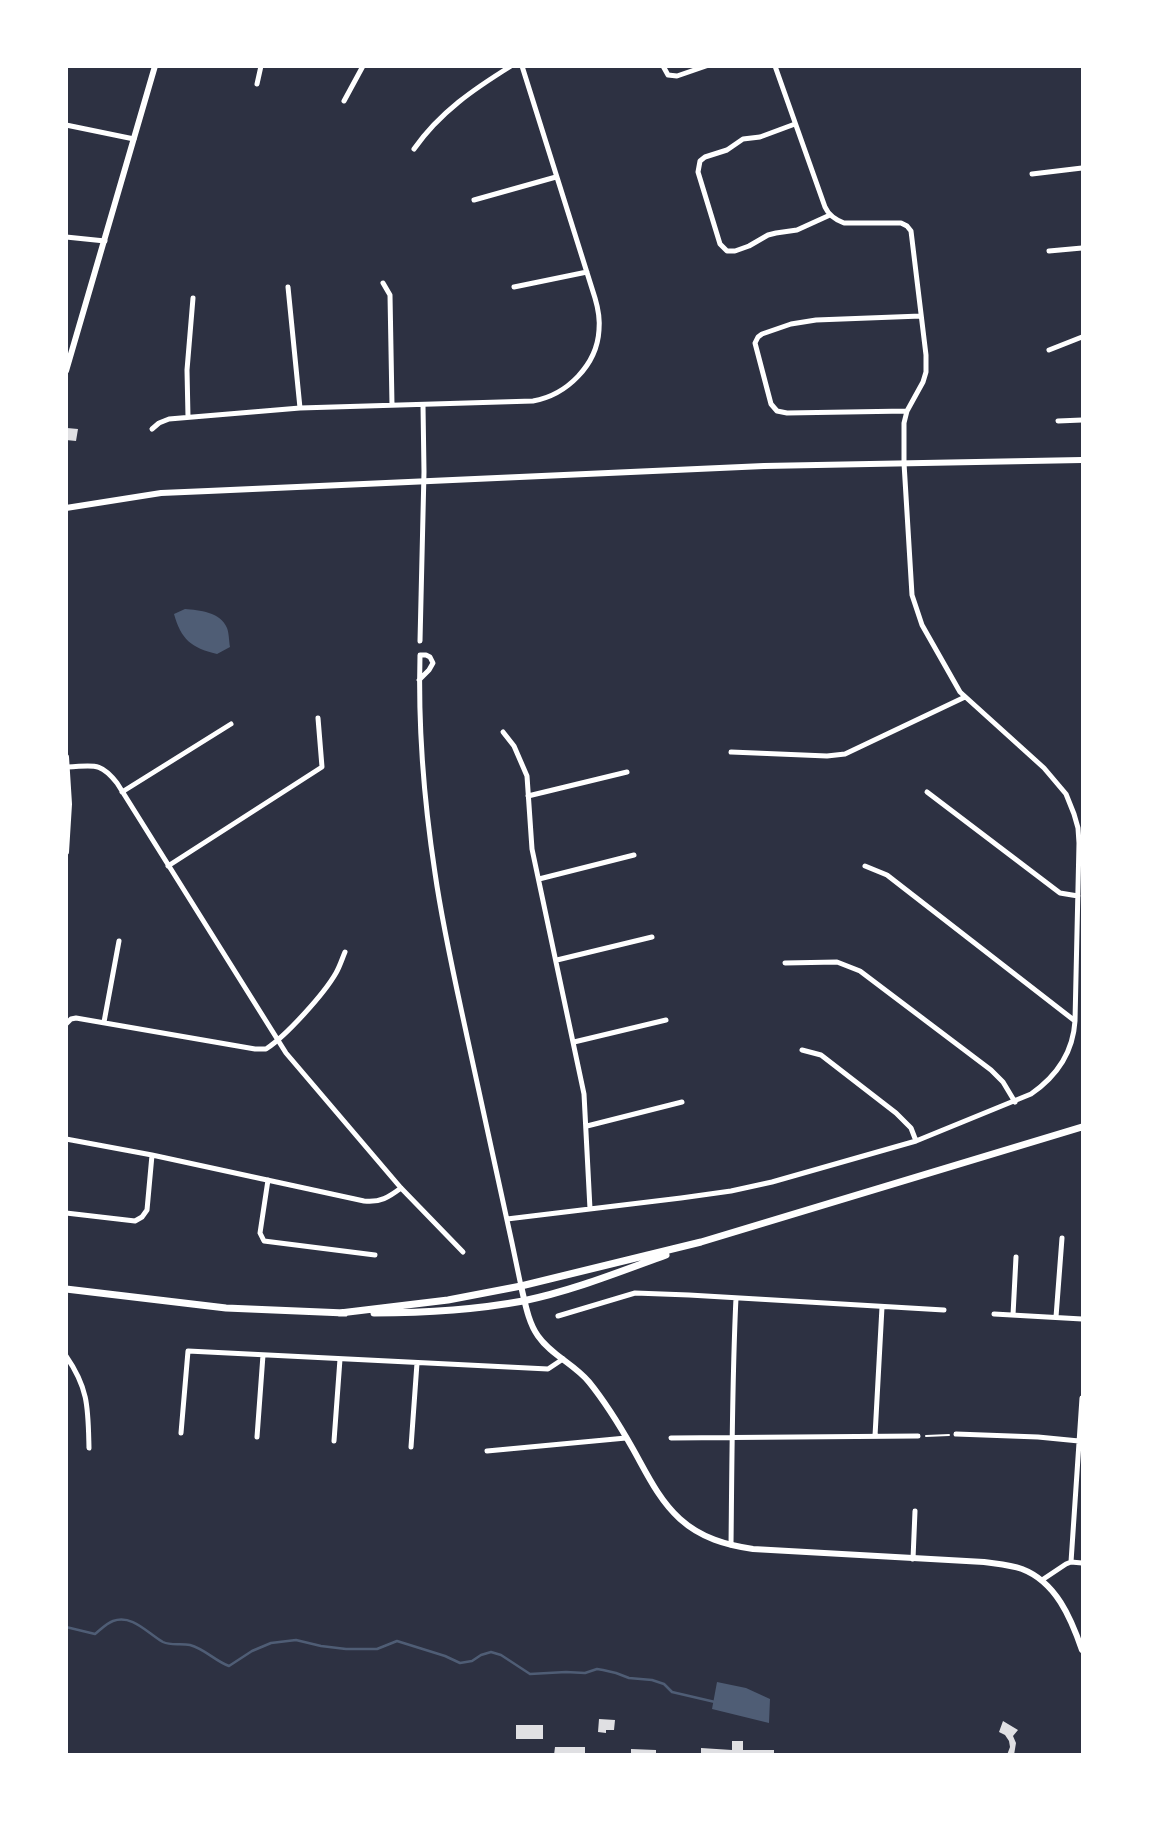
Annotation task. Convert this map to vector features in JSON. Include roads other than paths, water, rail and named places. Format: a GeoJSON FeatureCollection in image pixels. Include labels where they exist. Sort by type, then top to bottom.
{"type":"FeatureCollection","features":[{"type":"Feature","properties":{"kind":"main road"},"geometry":{"type":"LineString","coordinates":[[340,1313],[448,1300],[521,1286],[701,1242],[1083,1127]]}},
{"type":"Feature","properties":{"kind":"main road"},"geometry":{"type":"LineString","coordinates":[[66,1289],[226,1308],[340,1313],[441,1311],[524,1300],[591,1282],[701,1242]]}},
{"type":"Feature","properties":{"kind":"street"},"geometry":{"type":"LineString","coordinates":[[66,371],[155,66]]}},
{"type":"Feature","properties":{"kind":"street"},"geometry":{"type":"LineString","coordinates":[[257,84],[261,66]]}},
{"type":"Feature","properties":{"kind":"street"},"geometry":{"type":"LineString","coordinates":[[344,101],[363,66]]}},
{"type":"Feature","properties":{"kind":"street"},"geometry":{"type":"LineString","coordinates":[[414,149],[427,131],[457,103],[511,66]]}},
{"type":"Feature","properties":{"kind":"street"},"geometry":{"type":"LineString","coordinates":[[152,429],[169,419],[300,408],[533,401],[553,395],[573,382],[588,364],[594,351],[599,332],[597,307],[522,66]]}},
{"type":"Feature","properties":{"kind":"street"},"geometry":{"type":"LineString","coordinates":[[663,66],[668,75],[673,77],[706,66]]}},
{"type":"Feature","properties":{"kind":"street"},"geometry":{"type":"LineString","coordinates":[[507,1219],[753,1187],[916,1141],[1015,1102],[1039,1089],[1061,1065],[1071,1046],[1076,1021],[1078,896],[1077,828],[1074,814],[1066,794],[1044,768],[957,687],[926,632],[914,602],[909,572],[904,423],[907,411],[923,382],[926,355],[913,241],[905,224],[847,223],[830,215],[775,66]]}},
{"type":"Feature","properties":{"kind":"street"},"geometry":{"type":"LineString","coordinates":[[795,124],[760,137],[743,139],[727,150],[700,161],[698,172],[720,244],[727,251],[737,250],[771,234],[797,230],[830,215]]}},
{"type":"Feature","properties":{"kind":"street"},"geometry":{"type":"LineString","coordinates":[[66,125],[134,139]]}},
{"type":"Feature","properties":{"kind":"street"},"geometry":{"type":"LineString","coordinates":[[1032,174],[1083,168]]}},
{"type":"Feature","properties":{"kind":"street"},"geometry":{"type":"LineString","coordinates":[[474,200],[556,177]]}},
{"type":"Feature","properties":{"kind":"street"},"geometry":{"type":"LineString","coordinates":[[66,237],[104,241]]}},
{"type":"Feature","properties":{"kind":"street"},"geometry":{"type":"LineString","coordinates":[[1048,251],[1083,248]]}},
{"type":"Feature","properties":{"kind":"street"},"geometry":{"type":"LineString","coordinates":[[514,287],[587,272]]}},
{"type":"Feature","properties":{"kind":"street"},"geometry":{"type":"LineString","coordinates":[[383,283],[390,295],[393,405]]}},
{"type":"Feature","properties":{"kind":"street"},"geometry":{"type":"LineString","coordinates":[[288,287],[300,408]]}},
{"type":"Feature","properties":{"kind":"street"},"geometry":{"type":"LineString","coordinates":[[188,417],[187,370],[193,298]]}},
{"type":"Feature","properties":{"kind":"street"},"geometry":{"type":"LineString","coordinates":[[907,411],[777,411],[771,404],[755,343],[762,334],[791,324],[816,320],[921,316]]}},
{"type":"Feature","properties":{"kind":"street"},"geometry":{"type":"LineString","coordinates":[[1049,350],[1083,337]]}},
{"type":"Feature","properties":{"kind":"street"},"geometry":{"type":"LineString","coordinates":[[420,641],[423,405]]}},
{"type":"Feature","properties":{"kind":"street"},"geometry":{"type":"LineString","coordinates":[[1058,421],[1083,420]]}},
{"type":"Feature","properties":{"kind":"street"},"geometry":{"type":"LineString","coordinates":[[66,508],[161,493],[764,466],[1083,460]]}},
{"type":"Feature","properties":{"kind":"street"},"geometry":{"type":"LineString","coordinates":[[419,680],[423,774],[435,875],[456,986],[524,1300],[538,1337],[545,1346],[588,1381],[626,1438],[660,1497],[670,1510],[700,1534],[732,1545],[762,1550],[984,1562],[1011,1566],[1042,1580],[1062,1603],[1083,1650]]}},
{"type":"Feature","properties":{"kind":"street"},"geometry":{"type":"LineString","coordinates":[[731,752],[828,756],[845,754],[965,697]]}},
{"type":"Feature","properties":{"kind":"street"},"geometry":{"type":"LineString","coordinates":[[168,866],[321,767],[318,718]]}},
{"type":"Feature","properties":{"kind":"street"},"geometry":{"type":"LineString","coordinates":[[122,792],[231,724]]}},
{"type":"Feature","properties":{"kind":"street"},"geometry":{"type":"LineString","coordinates":[[503,732],[513,743],[527,776],[531,839],[584,1094],[590,1209]]}},
{"type":"Feature","properties":{"kind":"street"},"geometry":{"type":"LineString","coordinates":[[66,757],[69,804],[66,852]]}},
{"type":"Feature","properties":{"kind":"street"},"geometry":{"type":"LineString","coordinates":[[68,767],[107,770],[286,1053],[401,1188],[463,1252]]}},
{"type":"Feature","properties":{"kind":"street"},"geometry":{"type":"LineString","coordinates":[[528,796],[627,772]]}},
{"type":"Feature","properties":{"kind":"street"},"geometry":{"type":"LineString","coordinates":[[927,792],[1060,893],[1078,896]]}},
{"type":"Feature","properties":{"kind":"street"},"geometry":{"type":"LineString","coordinates":[[539,879],[634,855]]}},
{"type":"Feature","properties":{"kind":"street"},"geometry":{"type":"LineString","coordinates":[[865,866],[887,875],[1076,1021]]}},
{"type":"Feature","properties":{"kind":"street"},"geometry":{"type":"LineString","coordinates":[[557,960],[652,937]]}},
{"type":"Feature","properties":{"kind":"street"},"geometry":{"type":"LineString","coordinates":[[104,1022],[119,941]]}},
{"type":"Feature","properties":{"kind":"street"},"geometry":{"type":"LineString","coordinates":[[66,1024],[76,1018],[265,1049],[288,1030],[328,983],[336,973],[345,952]]}},
{"type":"Feature","properties":{"kind":"street"},"geometry":{"type":"LineString","coordinates":[[785,963],[837,962],[860,971],[990,1070],[1006,1085],[1015,1102]]}},
{"type":"Feature","properties":{"kind":"street"},"geometry":{"type":"LineString","coordinates":[[574,1042],[666,1020]]}},
{"type":"Feature","properties":{"kind":"street"},"geometry":{"type":"LineString","coordinates":[[802,1050],[821,1055],[896,1113],[911,1128],[916,1141]]}},
{"type":"Feature","properties":{"kind":"street"},"geometry":{"type":"LineString","coordinates":[[587,1126],[682,1102]]}},
{"type":"Feature","properties":{"kind":"street"},"geometry":{"type":"LineString","coordinates":[[66,1139],[371,1202],[385,1199],[401,1188]]}},
{"type":"Feature","properties":{"kind":"street"},"geometry":{"type":"LineString","coordinates":[[66,1213],[135,1221],[142,1217],[146,1210],[152,1155]]}},
{"type":"Feature","properties":{"kind":"street"},"geometry":{"type":"LineString","coordinates":[[268,1180],[260,1233],[264,1241],[375,1255]]}},
{"type":"Feature","properties":{"kind":"street"},"geometry":{"type":"LineString","coordinates":[[1056,1317],[1062,1238]]}},
{"type":"Feature","properties":{"kind":"street"},"geometry":{"type":"LineString","coordinates":[[1013,1315],[1016,1257]]}},
{"type":"Feature","properties":{"kind":"street"},"geometry":{"type":"LineString","coordinates":[[558,1316],[635,1293],[944,1310]]}},
{"type":"Feature","properties":{"kind":"street"},"geometry":{"type":"LineString","coordinates":[[732,1545],[732,1377],[736,1298]]}},
{"type":"Feature","properties":{"kind":"street"},"geometry":{"type":"LineString","coordinates":[[875,1436],[882,1307]]}},
{"type":"Feature","properties":{"kind":"street"},"geometry":{"type":"LineString","coordinates":[[993,1314],[1083,1319]]}},
{"type":"Feature","properties":{"kind":"street"},"geometry":{"type":"LineString","coordinates":[[181,1433],[188,1351],[548,1369],[563,1359]]}},
{"type":"Feature","properties":{"kind":"street"},"geometry":{"type":"LineString","coordinates":[[257,1437],[262,1355]]}},
{"type":"Feature","properties":{"kind":"street"},"geometry":{"type":"LineString","coordinates":[[66,1356],[76,1369],[85,1393],[89,1448]]}},
{"type":"Feature","properties":{"kind":"street"},"geometry":{"type":"LineString","coordinates":[[334,1441],[340,1359]]}},
{"type":"Feature","properties":{"kind":"street"},"geometry":{"type":"LineString","coordinates":[[411,1447],[416,1363]]}},
{"type":"Feature","properties":{"kind":"street"},"geometry":{"type":"LineString","coordinates":[[1071,1562],[1083,1398]]}},
{"type":"Feature","properties":{"kind":"street"},"geometry":{"type":"LineString","coordinates":[[956,1434],[1079,1441]]}},
{"type":"Feature","properties":{"kind":"street"},"geometry":{"type":"LineString","coordinates":[[671,1438],[918,1436]]}},
{"type":"Feature","properties":{"kind":"street"},"geometry":{"type":"LineString","coordinates":[[487,1451],[626,1438]]}},
{"type":"Feature","properties":{"kind":"street"},"geometry":{"type":"LineString","coordinates":[[913,1559],[915,1511]]}},
{"type":"Feature","properties":{"kind":"street"},"geometry":{"type":"LineString","coordinates":[[1042,1580],[1071,1562],[1083,1563]]}},
{"type":"Feature","properties":{"kind":"water"},"geometry":{"type":"Polygon","coordinates":[[[185,609],[209,613],[220,618],[227,628],[230,647],[217,654],[200,649],[188,641],[174,614],[185,609]]]}},
{"type":"Feature","properties":{"kind":"water"},"geometry":{"type":"Polygon","coordinates":[[[717,1682],[746,1688],[770,1699],[769,1723],[712,1709],[717,1682]]]}},
{"type":"Feature","properties":{"kind":"waterway"},"geometry":{"type":"LineString","coordinates":[[66,1627],[95,1634],[111,1622],[127,1620],[163,1642],[187,1644],[229,1666],[252,1651],[271,1643],[296,1640],[346,1649],[377,1649],[397,1641],[460,1663],[472,1661],[491,1652],[501,1655],[530,1674],[603,1670],[629,1678],[652,1680],[664,1684],[672,1692],[715,1702]]}}]}
